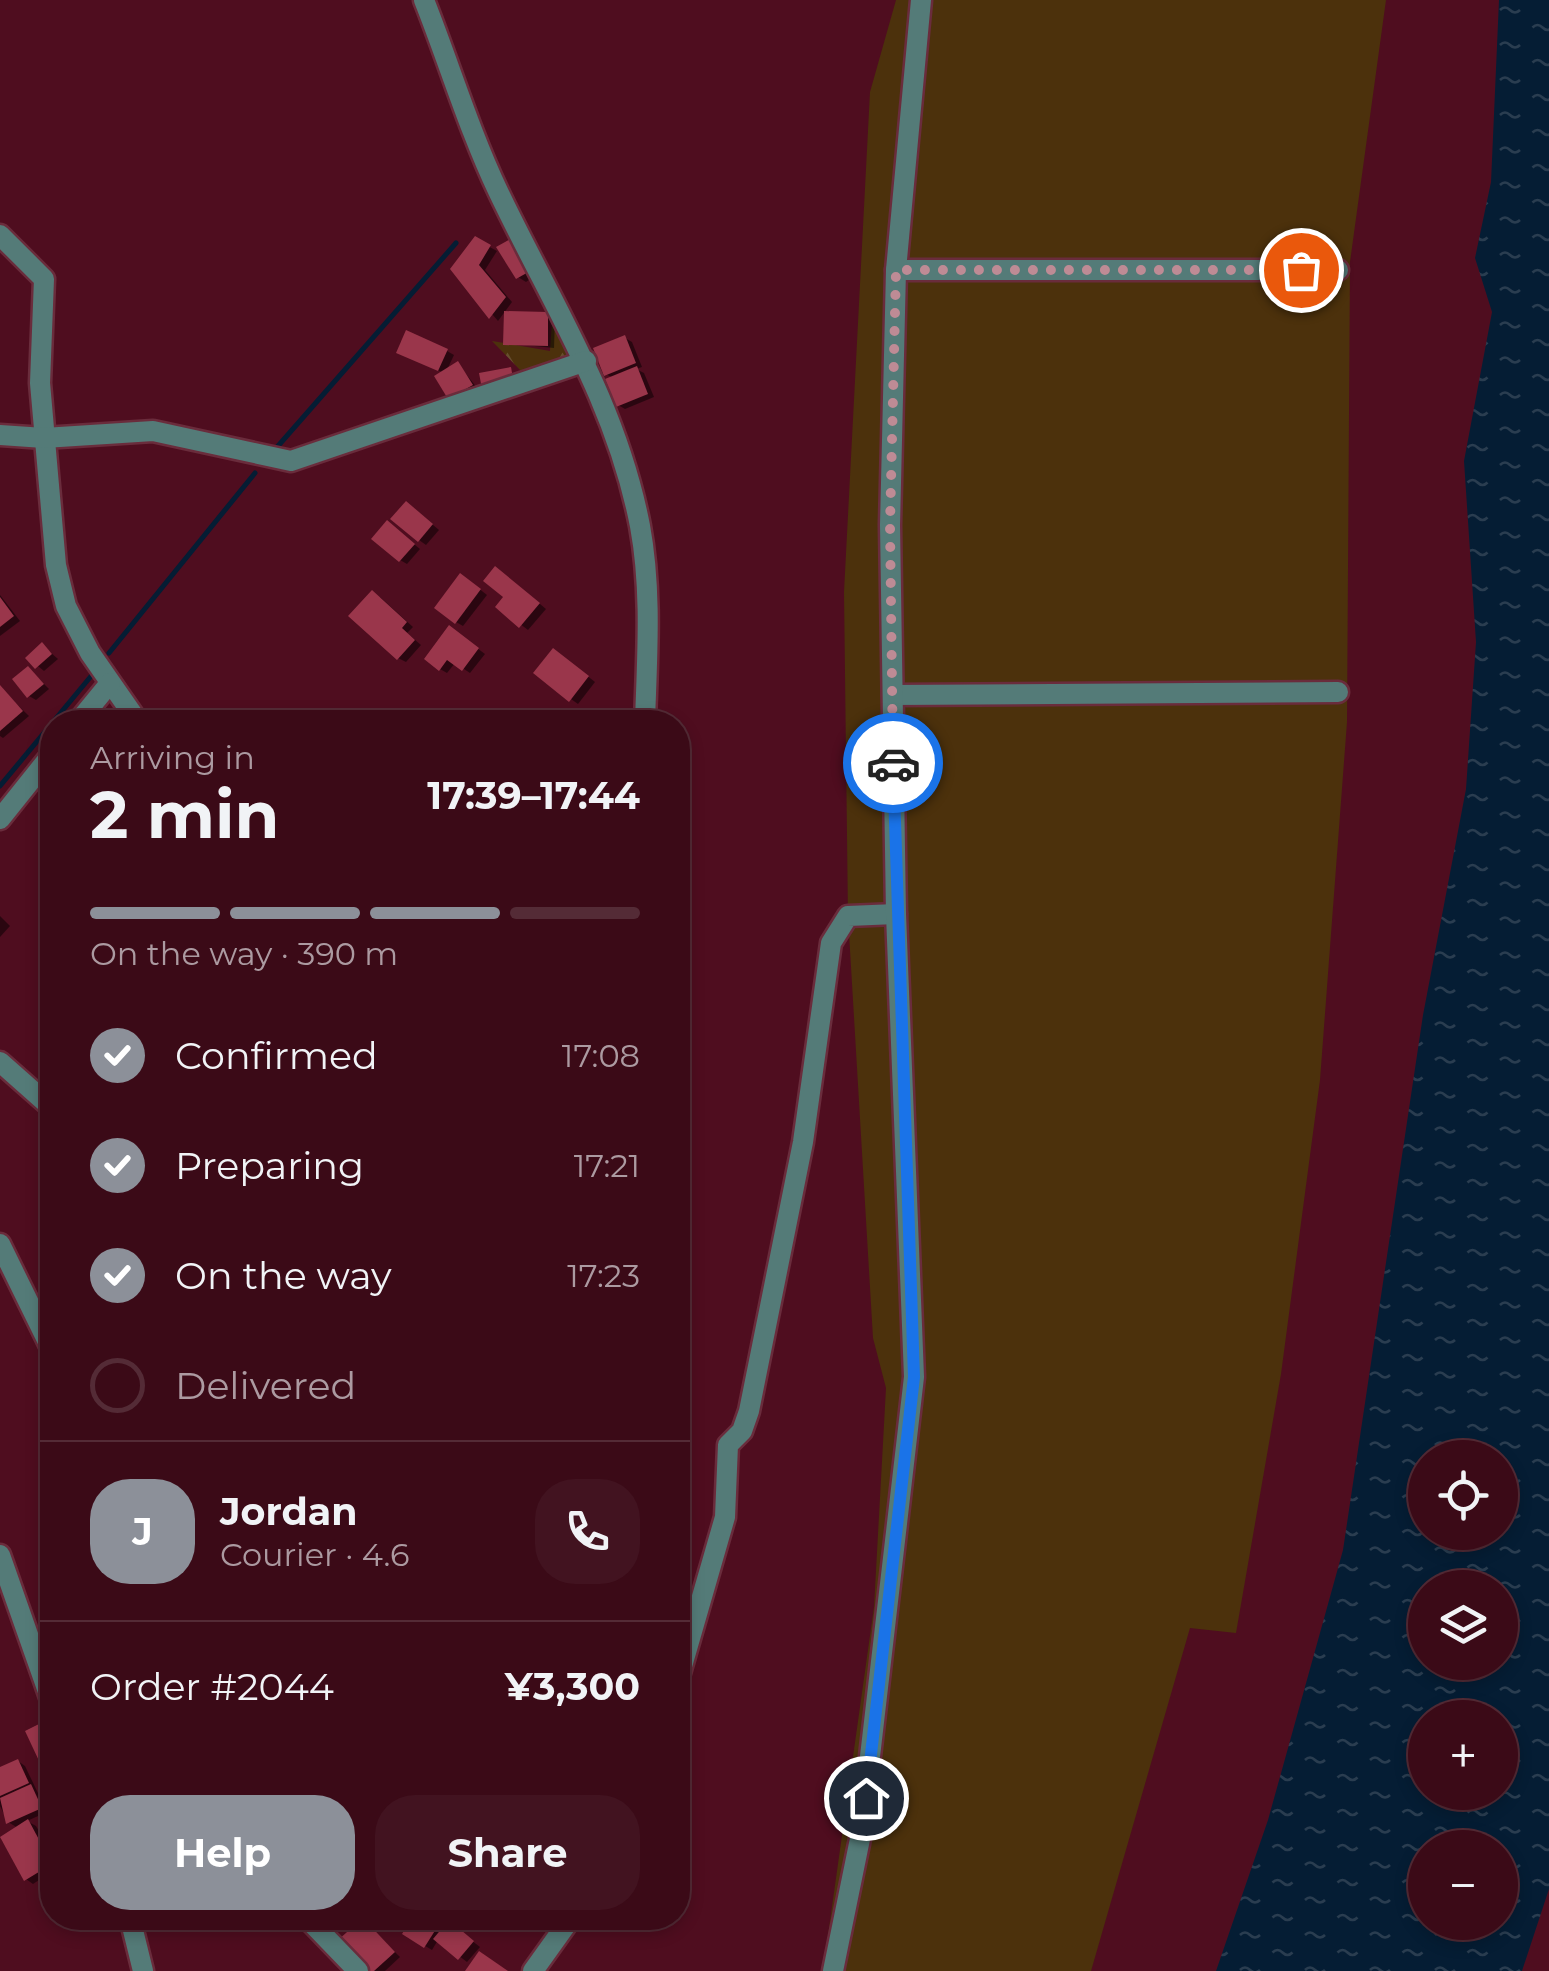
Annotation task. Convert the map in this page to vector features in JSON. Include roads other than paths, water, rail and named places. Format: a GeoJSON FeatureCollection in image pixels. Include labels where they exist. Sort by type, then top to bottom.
{"type":"FeatureCollection","features":[{"type":"Feature","properties":{"kind":"street"},"geometry":{"type":"LineString","coordinates":[[424,0],[497,189],[586,361],[612,423],[639,522],[648,598],[645,710]]}},
{"type":"Feature","properties":{"kind":"street"},"geometry":{"type":"LineString","coordinates":[[833,1971],[861,1834],[914,1377],[896,914],[890,525],[896,270],[922,0]]}},
{"type":"Feature","properties":{"kind":"street"},"geometry":{"type":"LineString","coordinates":[[0,235],[44,280],[40,383],[56,565],[66,606],[129,710]]}},
{"type":"Feature","properties":{"kind":"street"},"geometry":{"type":"LineString","coordinates":[[896,270],[1338,270]]}},
{"type":"Feature","properties":{"kind":"street"},"geometry":{"type":"LineString","coordinates":[[0,436],[44,438],[153,431],[291,461],[586,361]]}},
{"type":"Feature","properties":{"kind":"street"},"geometry":{"type":"LineString","coordinates":[[88,710],[110,683]]}},
{"type":"Feature","properties":{"kind":"street"},"geometry":{"type":"LineString","coordinates":[[892,695],[1338,692]]}},
{"type":"Feature","properties":{"kind":"street"},"geometry":{"type":"LineString","coordinates":[[0,820],[40,769]]}},
{"type":"Feature","properties":{"kind":"street"},"geometry":{"type":"LineString","coordinates":[[690,1637],[724,1517],[728,1445],[742,1432],[749,1411],[782,1253],[830,943],[848,916],[896,914]]}},
{"type":"Feature","properties":{"kind":"street"},"geometry":{"type":"LineString","coordinates":[[0,1062],[40,1097]]}},
{"type":"Feature","properties":{"kind":"street"},"geometry":{"type":"LineString","coordinates":[[0,1244],[40,1326]]}},
{"type":"Feature","properties":{"kind":"street"},"geometry":{"type":"LineString","coordinates":[[0,1555],[40,1630]]}},
{"type":"Feature","properties":{"kind":"street"},"geometry":{"type":"LineString","coordinates":[[136,1930],[143,1971]]}},
{"type":"Feature","properties":{"kind":"street"},"geometry":{"type":"LineString","coordinates":[[319,1930],[358,1971]]}},
{"type":"Feature","properties":{"kind":"street"},"geometry":{"type":"LineString","coordinates":[[533,1971],[562,1930]]}},
{"type":"Feature","properties":{"kind":"water"},"geometry":{"type":"Polygon","coordinates":[[[1499,0],[1549,0],[1549,1889],[1522,1971],[1216,1971],[1268,1820],[1343,1550],[1423,1015],[1466,789],[1476,642],[1464,461],[1492,312],[1475,258],[1491,182],[1499,0]]]}},
{"type":"Feature","properties":{"kind":"waterway"},"geometry":{"type":"LineString","coordinates":[[278,446],[456,243]]}},
{"type":"Feature","properties":{"kind":"waterway"},"geometry":{"type":"LineString","coordinates":[[109,653],[255,473]]}},
{"type":"Feature","properties":{"kind":"waterway"},"geometry":{"type":"LineString","coordinates":[[63,710],[92,675]]}},
{"type":"Feature","properties":{"kind":"waterway"},"geometry":{"type":"LineString","coordinates":[[0,786],[40,738]]}}]}
